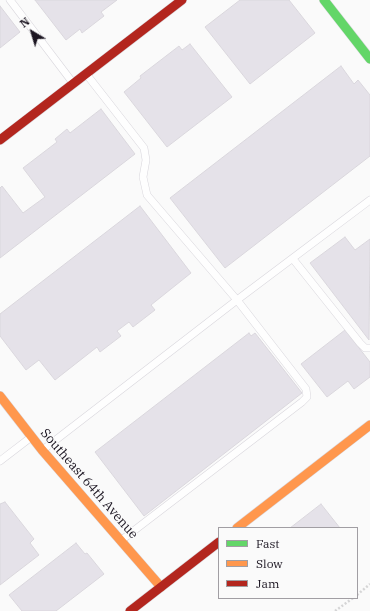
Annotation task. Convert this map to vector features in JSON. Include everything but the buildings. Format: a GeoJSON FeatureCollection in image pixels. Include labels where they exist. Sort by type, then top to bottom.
{"type":"FeatureCollection","features":[{"type":"Feature","properties":{"kind":"street"},"geometry":{"type":"LineString","coordinates":[[0,140],[182,0]]}},
{"type":"Feature","properties":{"kind":"street"},"geometry":{"type":"LineString","coordinates":[[324,0],[370,59]]}},
{"type":"Feature","properties":{"kind":"street","name":"Southeast 64th Avenue"},"geometry":{"type":"LineString","coordinates":[[0,396],[31,437],[161,587]]}},
{"type":"Feature","properties":{"kind":"street"},"geometry":{"type":"LineString","coordinates":[[238,527],[370,425]]}},
{"type":"Feature","properties":{"kind":"street"},"geometry":{"type":"LineString","coordinates":[[130,611],[218,543]]}},
{"type":"Feature","properties":{"kind":"lane"},"geometry":{"type":"LineString","coordinates":[[10,0],[73,84]]}},
{"type":"Feature","properties":{"kind":"lane"},"geometry":{"type":"LineString","coordinates":[[86,74],[144,148],[146,160],[143,176],[147,195],[237,300],[306,389],[307,397],[121,540]]}},
{"type":"Feature","properties":{"kind":"lane"},"geometry":{"type":"LineString","coordinates":[[42,450],[370,200]]}},
{"type":"Feature","properties":{"kind":"lane"},"geometry":{"type":"LineString","coordinates":[[293,259],[360,343],[366,348],[370,348]]}},
{"type":"Feature","properties":{"kind":"lane"},"geometry":{"type":"LineString","coordinates":[[0,460],[31,437]]}},
{"type":"Feature","properties":{"kind":"path"},"geometry":{"type":"LineString","coordinates":[[358,594],[370,584]]}},
{"type":"Feature","properties":{"kind":"path"},"geometry":{"type":"LineString","coordinates":[[335,611],[352,599]]}},
{"type":"Feature","properties":{"kind":"traffic: fast"},"geometry":{"type":"LineString","coordinates":[[324,0],[370,59]]}},
{"type":"Feature","properties":{"kind":"traffic: slow"},"geometry":{"type":"LineString","coordinates":[[0,396],[42,450],[161,587]]}},
{"type":"Feature","properties":{"kind":"traffic: slow"},"geometry":{"type":"LineString","coordinates":[[238,527],[370,425]]}},
{"type":"Feature","properties":{"kind":"traffic: jam"},"geometry":{"type":"LineString","coordinates":[[0,140],[182,0]]}},
{"type":"Feature","properties":{"kind":"traffic: jam"},"geometry":{"type":"LineString","coordinates":[[130,611],[218,543]]}}]}
